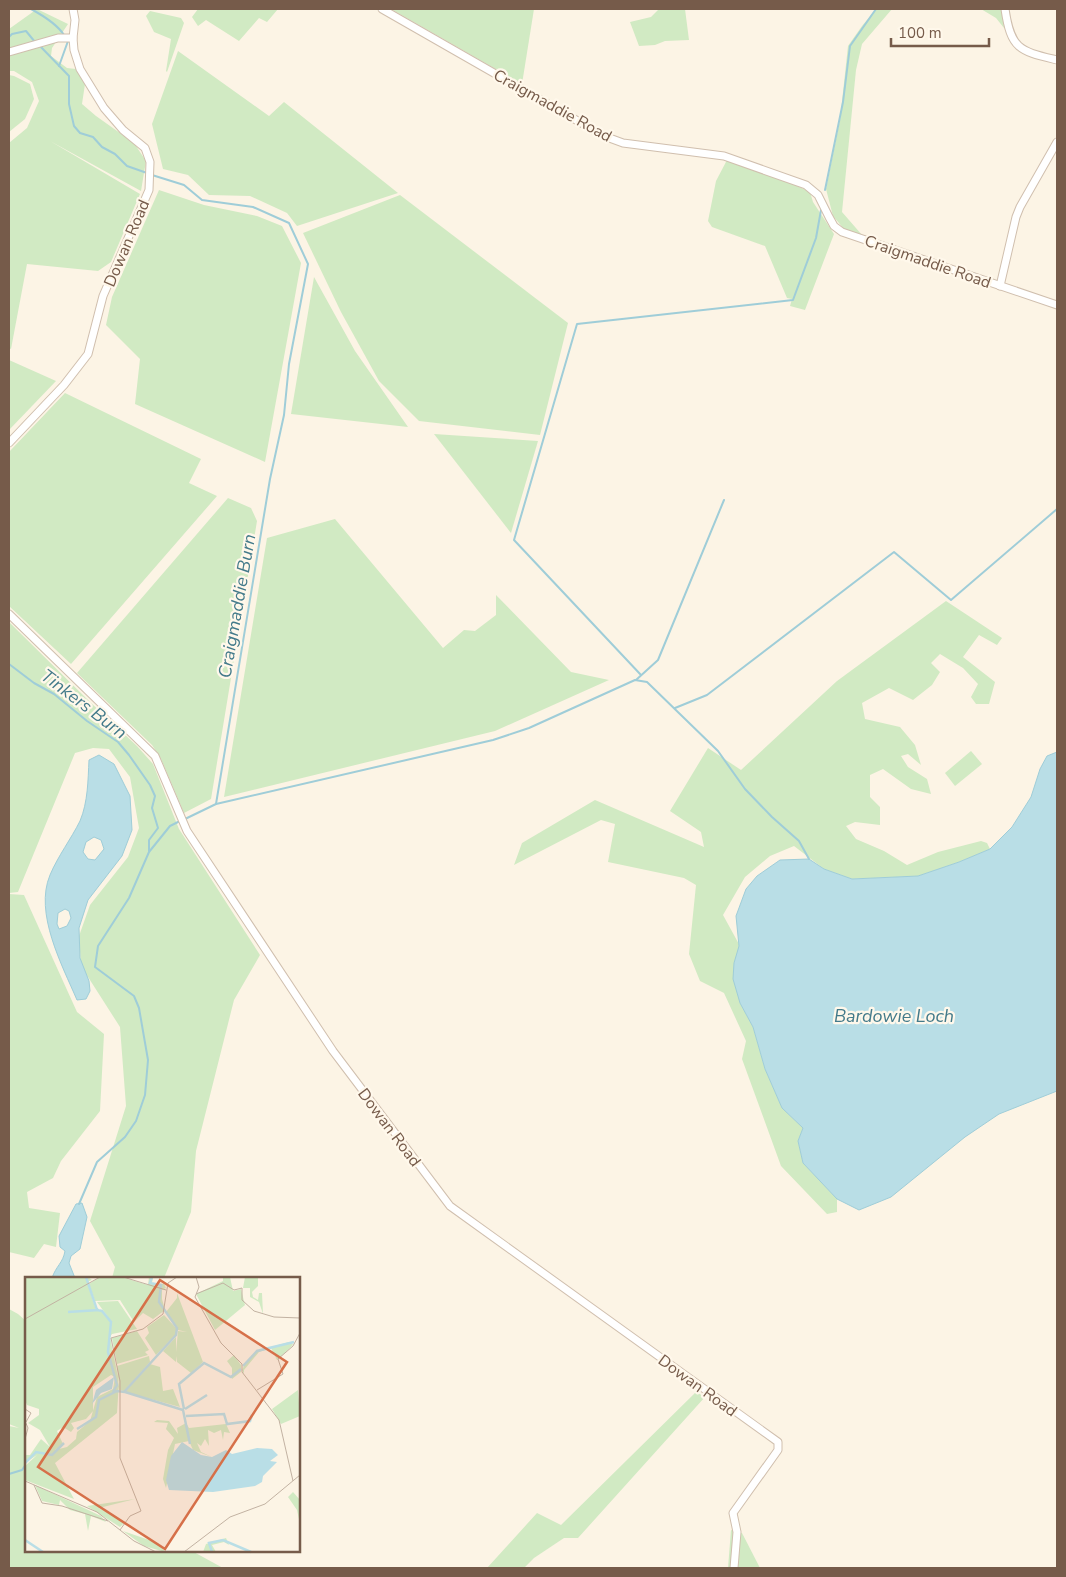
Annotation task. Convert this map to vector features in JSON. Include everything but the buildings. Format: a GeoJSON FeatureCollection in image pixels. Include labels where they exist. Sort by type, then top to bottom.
{"type":"FeatureCollection","features":[{"type":"Feature","properties":{"kind":"street","name":"Dowan Road"},"geometry":{"type":"LineString","coordinates":[[9,443],[64,385],[88,354],[103,296],[149,190],[150,162],[145,148],[123,130],[104,108],[80,69],[74,50],[75,20],[73,9]]}},
{"type":"Feature","properties":{"kind":"street","name":"Craigmaddie Road"},"geometry":{"type":"LineString","coordinates":[[382,9],[604,136],[623,143],[724,156],[806,185],[818,195],[834,226],[842,232],[1057,305]]}},
{"type":"Feature","properties":{"kind":"street"},"geometry":{"type":"LineString","coordinates":[[1005,9],[1012,36],[1018,46],[1030,53],[1057,60]]}},
{"type":"Feature","properties":{"kind":"street"},"geometry":{"type":"LineString","coordinates":[[9,52],[58,38],[73,38]]}},
{"type":"Feature","properties":{"kind":"street"},"geometry":{"type":"LineString","coordinates":[[1000,286],[1016,217],[1057,142]]}},
{"type":"Feature","properties":{"kind":"street","name":"Dowan Road"},"geometry":{"type":"LineString","coordinates":[[9,614],[155,756],[187,831],[198,848],[332,1051],[450,1206],[778,1442],[778,1450],[733,1513],[738,1532],[734,1568]]}},
{"type":"Feature","properties":{"kind":"green space"},"geometry":{"type":"Polygon","coordinates":[[[37,9],[68,24],[52,48],[51,56],[67,68],[76,69],[85,84],[82,104],[134,143],[146,161],[141,191],[50,141],[140,194],[111,262],[98,271],[27,264],[11,349],[9,348],[9,143],[27,128],[39,101],[32,82],[14,71],[9,71],[9,29],[37,9]]]}},
{"type":"Feature","properties":{"kind":"green space"},"geometry":{"type":"Polygon","coordinates":[[[198,9],[278,9],[267,22],[259,18],[239,41],[206,20],[198,26],[192,17],[198,9]]]}},
{"type":"Feature","properties":{"kind":"green space"},"geometry":{"type":"Polygon","coordinates":[[[391,9],[534,9],[522,84],[391,9]]]}},
{"type":"Feature","properties":{"kind":"green space"},"geometry":{"type":"Polygon","coordinates":[[[659,9],[685,9],[689,40],[665,41],[655,45],[639,46],[630,22],[651,17],[659,9]]]}},
{"type":"Feature","properties":{"kind":"green space"},"geometry":{"type":"Polygon","coordinates":[[[876,9],[892,9],[862,44],[856,70],[842,212],[862,235],[844,229],[833,216],[826,189],[840,120],[848,46],[876,9]]]}},
{"type":"Feature","properties":{"kind":"green space"},"geometry":{"type":"Polygon","coordinates":[[[981,9],[1002,9],[1004,28],[996,18],[981,9]]]}},
{"type":"Feature","properties":{"kind":"green space"},"geometry":{"type":"Polygon","coordinates":[[[150,11],[181,18],[184,23],[167,72],[171,39],[154,32],[146,16],[150,11]]]}},
{"type":"Feature","properties":{"kind":"green space"},"geometry":{"type":"Polygon","coordinates":[[[178,51],[269,116],[284,102],[398,193],[297,226],[287,213],[250,196],[209,195],[188,175],[163,169],[152,124],[178,51]]]}},
{"type":"Feature","properties":{"kind":"green space"},"geometry":{"type":"Polygon","coordinates":[[[9,75],[30,84],[34,99],[25,119],[9,132],[9,75]]]}},
{"type":"Feature","properties":{"kind":"green space"},"geometry":{"type":"Polygon","coordinates":[[[727,160],[784,180],[810,192],[813,202],[834,234],[805,310],[790,306],[792,299],[787,298],[765,246],[712,227],[708,221],[716,181],[727,160]]]}},
{"type":"Feature","properties":{"kind":"green space"},"geometry":{"type":"Polygon","coordinates":[[[159,190],[204,205],[257,216],[282,226],[301,263],[265,462],[135,404],[140,359],[106,325],[112,297],[159,190]]]}},
{"type":"Feature","properties":{"kind":"green space"},"geometry":{"type":"Polygon","coordinates":[[[400,195],[568,323],[540,435],[419,421],[379,381],[341,312],[303,233],[400,195]]]}},
{"type":"Feature","properties":{"kind":"green space"},"geometry":{"type":"Polygon","coordinates":[[[314,277],[355,351],[408,427],[291,414],[314,277]]]}},
{"type":"Feature","properties":{"kind":"green space"},"geometry":{"type":"Polygon","coordinates":[[[9,360],[56,381],[9,430],[9,360]]]}},
{"type":"Feature","properties":{"kind":"green space"},"geometry":{"type":"Polygon","coordinates":[[[65,393],[201,459],[189,483],[217,496],[71,664],[9,606],[9,452],[65,393]]]}},
{"type":"Feature","properties":{"kind":"green space"},"geometry":{"type":"Polygon","coordinates":[[[434,434],[538,441],[511,533],[434,434]]]}},
{"type":"Feature","properties":{"kind":"green space"},"geometry":{"type":"Polygon","coordinates":[[[228,498],[251,508],[257,521],[211,799],[184,813],[161,759],[152,745],[77,673],[228,498]]]}},
{"type":"Feature","properties":{"kind":"green space"},"geometry":{"type":"Polygon","coordinates":[[[335,519],[443,648],[464,630],[475,631],[496,615],[496,595],[571,672],[609,680],[495,731],[224,797],[267,538],[335,519]]]}},
{"type":"Feature","properties":{"kind":"green space"},"geometry":{"type":"Polygon","coordinates":[[[946,601],[1002,638],[997,645],[979,635],[963,657],[995,682],[989,704],[976,704],[971,697],[978,684],[963,668],[940,654],[931,663],[940,672],[932,685],[913,700],[889,688],[862,703],[865,719],[900,727],[915,745],[921,765],[908,754],[901,756],[908,767],[927,779],[931,794],[911,789],[883,769],[870,775],[870,797],[880,807],[880,825],[855,822],[846,826],[856,839],[884,851],[907,865],[938,852],[981,841],[987,843],[990,849],[918,876],[852,879],[824,869],[794,846],[770,856],[745,877],[723,915],[740,946],[734,963],[740,1003],[753,1027],[765,1069],[782,1108],[803,1128],[798,1141],[803,1163],[837,1199],[837,1212],[827,1214],[781,1166],[742,1059],[746,1041],[724,993],[700,981],[689,954],[696,885],[684,878],[608,862],[615,824],[601,820],[514,865],[522,843],[595,800],[704,847],[701,832],[670,811],[708,748],[741,770],[837,681],[946,601]]]}},
{"type":"Feature","properties":{"kind":"green space"},"geometry":{"type":"Polygon","coordinates":[[[9,622],[137,746],[153,764],[179,829],[260,955],[234,1000],[196,1151],[191,1212],[164,1277],[112,1277],[115,1267],[90,1221],[126,1106],[120,1027],[81,966],[79,936],[90,905],[128,857],[139,828],[130,777],[109,749],[93,748],[75,753],[18,892],[9,893],[9,622]]]}},
{"type":"Feature","properties":{"kind":"green space"},"geometry":{"type":"Polygon","coordinates":[[[971,751],[982,764],[955,786],[945,773],[971,751]]]}},
{"type":"Feature","properties":{"kind":"green space"},"geometry":{"type":"Polygon","coordinates":[[[9,894],[24,895],[77,1012],[104,1034],[100,1111],[61,1161],[53,1178],[27,1192],[29,1208],[60,1213],[56,1247],[44,1244],[34,1258],[9,1252],[9,894]]]}},
{"type":"Feature","properties":{"kind":"green space"},"geometry":{"type":"Polygon","coordinates":[[[9,1309],[25,1320],[25,1552],[194,1552],[223,1568],[9,1568],[9,1426],[19,1428],[9,1424],[9,1309]]]}},
{"type":"Feature","properties":{"kind":"green space"},"geometry":{"type":"Polygon","coordinates":[[[696,1392],[705,1397],[578,1538],[564,1538],[534,1558],[524,1568],[487,1568],[537,1513],[561,1525],[696,1392]]]}},
{"type":"Feature","properties":{"kind":"green space"},"geometry":{"type":"Polygon","coordinates":[[[731,1530],[742,1533],[760,1568],[728,1568],[731,1530]]]}},
{"type":"Feature","properties":{"kind":"water","name":"Bardowie Loch"},"geometry":{"type":"Polygon","coordinates":[[[1057,752],[1057,1091],[999,1114],[965,1137],[891,1197],[859,1210],[837,1199],[803,1163],[798,1141],[803,1128],[782,1108],[765,1069],[753,1027],[740,1003],[733,979],[734,963],[739,946],[736,916],[746,889],[757,876],[780,860],[809,859],[824,869],[852,879],[918,876],[990,849],[1012,827],[1031,797],[1040,769],[1047,756],[1057,752]]]}},
{"type":"Feature","properties":{"kind":"water"},"geometry":{"type":"Polygon","coordinates":[[[99,755],[114,764],[130,796],[132,830],[122,856],[88,900],[79,928],[80,958],[89,981],[90,991],[86,999],[77,1000],[52,939],[45,906],[46,890],[50,875],[83,814],[89,760],[99,755]],[[94,837],[86,842],[83,852],[88,859],[95,860],[104,849],[101,840],[94,837]],[[65,909],[58,913],[57,924],[59,929],[67,926],[71,918],[69,911],[65,909]]]}},
{"type":"Feature","properties":{"kind":"water"},"geometry":{"type":"Polygon","coordinates":[[[82,1203],[87,1217],[80,1249],[71,1256],[69,1263],[75,1277],[52,1277],[63,1259],[65,1251],[60,1247],[59,1236],[76,1204],[82,1203]]]}},
{"type":"Feature","properties":{"kind":"waterway"},"geometry":{"type":"LineString","coordinates":[[31,9],[53,24],[64,35]]}},
{"type":"Feature","properties":{"kind":"waterway"},"geometry":{"type":"LineString","coordinates":[[825,190],[843,102],[850,46],[876,9]]}},
{"type":"Feature","properties":{"kind":"waterway","name":"Craigmaddie Burn"},"geometry":{"type":"LineString","coordinates":[[9,37],[12,34],[26,31],[35,42]]}},
{"type":"Feature","properties":{"kind":"waterway"},"geometry":{"type":"LineString","coordinates":[[59,66],[68,41]]}},
{"type":"Feature","properties":{"kind":"waterway","name":"Craigmaddie Burn"},"geometry":{"type":"LineString","coordinates":[[39,45],[69,76],[69,104],[74,126],[80,133],[93,137],[102,147],[115,154],[127,166],[147,173]]}},
{"type":"Feature","properties":{"kind":"waterway","name":"Craigmaddie Burn"},"geometry":{"type":"LineString","coordinates":[[152,175],[184,185],[202,200],[253,207],[289,223],[308,264],[289,364],[284,415],[270,479],[216,804],[185,819]]}},
{"type":"Feature","properties":{"kind":"waterway"},"geometry":{"type":"LineString","coordinates":[[641,675],[514,540],[577,324],[793,300],[816,238],[821,210]]}},
{"type":"Feature","properties":{"kind":"waterway"},"geometry":{"type":"LineString","coordinates":[[636,680],[658,660],[724,500]]}},
{"type":"Feature","properties":{"kind":"waterway"},"geometry":{"type":"LineString","coordinates":[[675,708],[707,695],[894,552],[951,600],[1057,509]]}},
{"type":"Feature","properties":{"kind":"waterway","name":"Tinkers Burn"},"geometry":{"type":"LineString","coordinates":[[9,664],[34,683],[54,694],[87,721],[118,742],[129,755],[150,785],[155,796],[152,808],[158,828],[149,840],[149,851]]}},
{"type":"Feature","properties":{"kind":"waterway"},"geometry":{"type":"LineString","coordinates":[[216,804],[493,740],[529,728],[635,680],[647,682],[718,751],[745,789],[799,841],[809,859]]}},
{"type":"Feature","properties":{"kind":"waterway","name":"Craigmaddie Burn"},"geometry":{"type":"LineString","coordinates":[[79,1204],[97,1162],[125,1137],[136,1121],[145,1095],[148,1060],[139,1008],[134,996],[95,967],[98,946],[129,898],[149,852],[170,826],[180,821]]}},
{"type":"Feature","properties":{"kind":"waterway","name":"Craigmaddie Burn"},"geometry":{"type":"LineString","coordinates":[[9,1474],[22,1470],[25,1466]]}}]}
